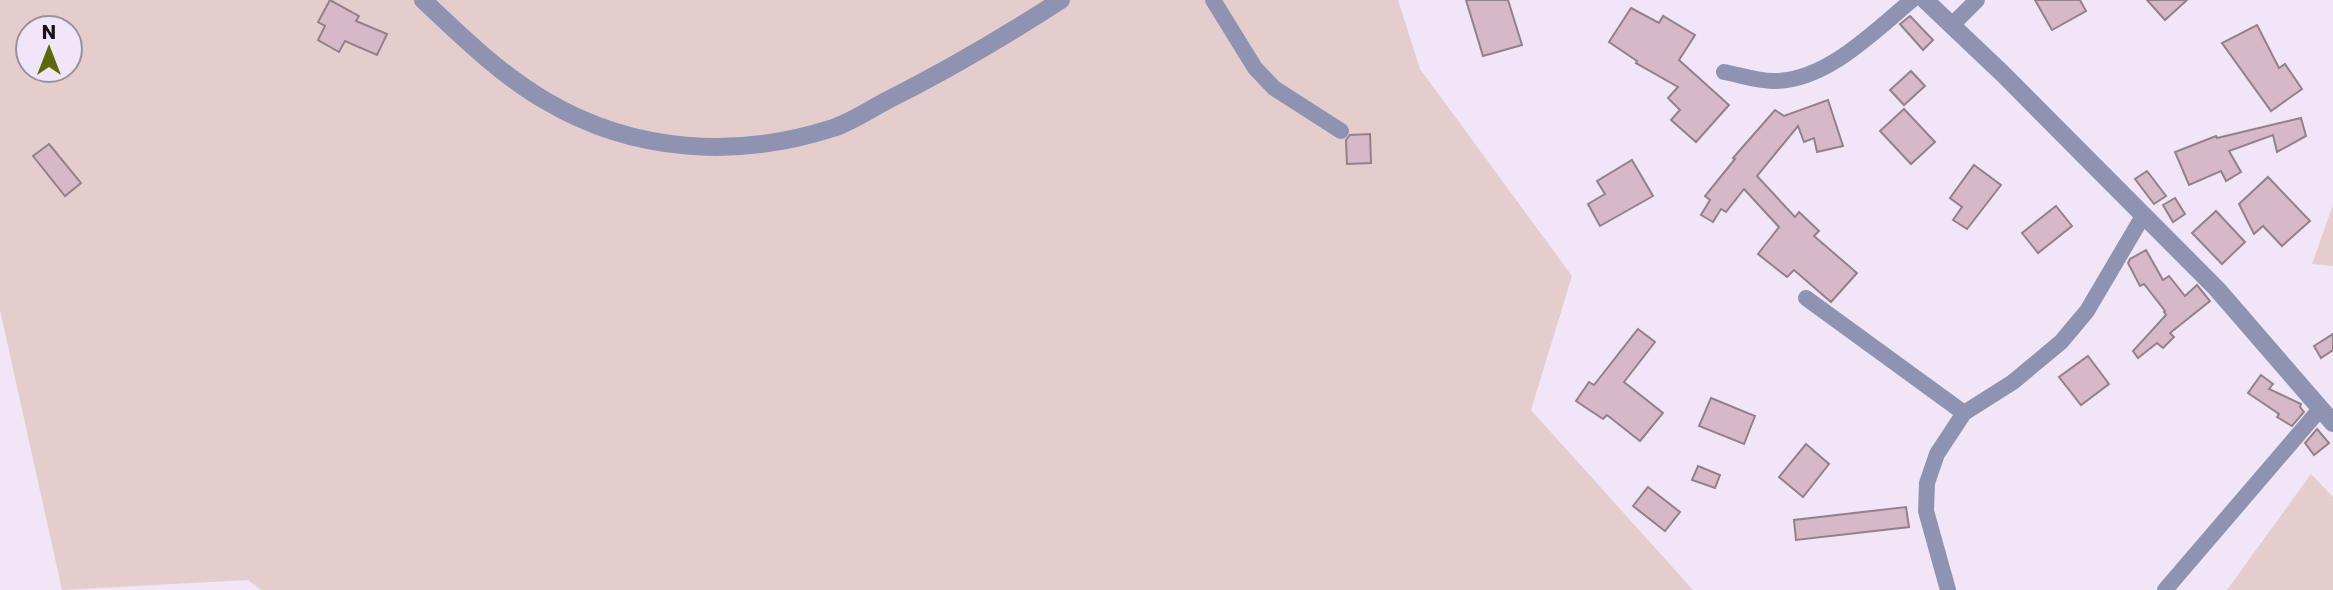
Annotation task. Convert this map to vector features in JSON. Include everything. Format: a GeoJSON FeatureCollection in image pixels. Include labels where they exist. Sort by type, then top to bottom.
{"type":"FeatureCollection","features":[{"type":"Feature","properties":{"kind":"street"},"geometry":{"type":"LineString","coordinates":[[423,0],[458,34],[543,100],[574,117],[635,139],[682,147],[735,147],[785,141],[836,127],[961,62],[1060,0]]}},
{"type":"Feature","properties":{"kind":"street"},"geometry":{"type":"LineString","coordinates":[[1213,0],[1255,68],[1274,88],[1341,131]]}},
{"type":"Feature","properties":{"kind":"street"},"geometry":{"type":"LineString","coordinates":[[1724,72],[1770,82],[1816,73],[1871,34],[1912,0]]}},
{"type":"Feature","properties":{"kind":"street"},"geometry":{"type":"LineString","coordinates":[[1925,0],[2217,289],[2333,423]]}},
{"type":"Feature","properties":{"kind":"street"},"geometry":{"type":"LineString","coordinates":[[1952,25],[1977,0]]}},
{"type":"Feature","properties":{"kind":"street"},"geometry":{"type":"LineString","coordinates":[[1948,590],[1926,511],[1927,483],[1937,454],[1964,413],[2013,382],[2061,342],[2087,311],[2143,216]]}},
{"type":"Feature","properties":{"kind":"street"},"geometry":{"type":"LineString","coordinates":[[1806,298],[1964,413]]}},
{"type":"Feature","properties":{"kind":"street"},"geometry":{"type":"LineString","coordinates":[[2165,590],[2321,408]]}},
{"type":"Feature","properties":{"kind":"shaded area"},"geometry":{"type":"Polygon","coordinates":[[[0,0],[1398,0],[1420,69],[1572,276],[1531,410],[1693,590],[261,590],[248,580],[62,590],[0,310],[0,0]]]}},
{"type":"Feature","properties":{"kind":"shaded area"},"geometry":{"type":"Polygon","coordinates":[[[2333,205],[2333,266],[2312,264],[2333,205]]]}},
{"type":"Feature","properties":{"kind":"shaded area"},"geometry":{"type":"Polygon","coordinates":[[[2311,474],[2333,497],[2333,590],[2227,590],[2311,474]]]}},
{"type":"Feature","properties":{"kind":"building"},"geometry":{"type":"Polygon","coordinates":[[[330,0],[359,16],[356,21],[387,34],[377,55],[345,41],[339,52],[318,40],[325,26],[318,22],[330,0]]]}},
{"type":"Feature","properties":{"kind":"building"},"geometry":{"type":"Polygon","coordinates":[[[1466,0],[1508,0],[1522,45],[1483,56],[1466,0]]]}},
{"type":"Feature","properties":{"kind":"building"},"geometry":{"type":"Polygon","coordinates":[[[2035,0],[2080,0],[2086,11],[2052,30],[2035,0]]]}},
{"type":"Feature","properties":{"kind":"building"},"geometry":{"type":"Polygon","coordinates":[[[2147,0],[2187,0],[2165,20],[2147,0]]]}},
{"type":"Feature","properties":{"kind":"building"},"geometry":{"type":"Polygon","coordinates":[[[1631,8],[1659,23],[1663,16],[1695,35],[1679,60],[1729,105],[1696,142],[1671,120],[1680,110],[1668,98],[1678,87],[1636,63],[1637,61],[1609,42],[1631,8]]]}},
{"type":"Feature","properties":{"kind":"building"},"geometry":{"type":"Polygon","coordinates":[[[1910,16],[1933,40],[1923,50],[1900,24],[1910,16]]]}},
{"type":"Feature","properties":{"kind":"building"},"geometry":{"type":"Polygon","coordinates":[[[2257,25],[2279,68],[2285,64],[2302,89],[2271,111],[2222,43],[2257,25]]]}},
{"type":"Feature","properties":{"kind":"building"},"geometry":{"type":"Polygon","coordinates":[[[1911,71],[1925,86],[1904,105],[1890,90],[1911,71]]]}},
{"type":"Feature","properties":{"kind":"building"},"geometry":{"type":"Polygon","coordinates":[[[1828,100],[1843,146],[1817,152],[1814,138],[1804,142],[1798,126],[1757,176],[1795,217],[1799,212],[1819,231],[1814,236],[1857,273],[1831,302],[1794,270],[1787,277],[1758,254],[1779,227],[1744,189],[1726,212],[1721,209],[1713,222],[1701,215],[1710,200],[1705,196],[1735,159],[1733,158],[1775,110],[1784,116],[1828,100]]]}},
{"type":"Feature","properties":{"kind":"building"},"geometry":{"type":"Polygon","coordinates":[[[1904,109],[1935,142],[1911,164],[1880,131],[1904,109]]]}},
{"type":"Feature","properties":{"kind":"building"},"geometry":{"type":"Polygon","coordinates":[[[2301,118],[2306,136],[2277,152],[2273,135],[2229,151],[2241,172],[2226,181],[2221,171],[2189,185],[2175,152],[2216,136],[2217,138],[2301,118]]]}},
{"type":"Feature","properties":{"kind":"building"},"geometry":{"type":"Polygon","coordinates":[[[1370,134],[1371,163],[1347,164],[1346,140],[1350,135],[1370,134]]]}},
{"type":"Feature","properties":{"kind":"building"},"geometry":{"type":"Polygon","coordinates":[[[49,144],[81,183],[65,196],[33,156],[49,144]]]}},
{"type":"Feature","properties":{"kind":"building"},"geometry":{"type":"Polygon","coordinates":[[[1632,160],[1653,196],[1600,226],[1588,204],[1605,194],[1597,181],[1632,160]]]}},
{"type":"Feature","properties":{"kind":"building"},"geometry":{"type":"Polygon","coordinates":[[[1974,165],[2001,185],[1967,229],[1953,220],[1962,207],[1950,198],[1974,165]]]}},
{"type":"Feature","properties":{"kind":"building"},"geometry":{"type":"Polygon","coordinates":[[[2147,171],[2166,196],[2154,204],[2135,179],[2147,171]]]}},
{"type":"Feature","properties":{"kind":"building"},"geometry":{"type":"Polygon","coordinates":[[[2268,177],[2310,221],[2282,246],[2263,226],[2254,234],[2239,204],[2268,177]]]}},
{"type":"Feature","properties":{"kind":"building"},"geometry":{"type":"Polygon","coordinates":[[[2175,198],[2185,214],[2173,222],[2163,205],[2175,198]]]}},
{"type":"Feature","properties":{"kind":"building"},"geometry":{"type":"Polygon","coordinates":[[[2056,206],[2072,226],[2038,253],[2022,233],[2056,206]]]}},
{"type":"Feature","properties":{"kind":"building"},"geometry":{"type":"Polygon","coordinates":[[[2216,211],[2245,242],[2222,264],[2192,233],[2216,211]]]}},
{"type":"Feature","properties":{"kind":"building"},"geometry":{"type":"Polygon","coordinates":[[[2146,250],[2163,280],[2169,276],[2185,296],[2197,285],[2210,301],[2170,333],[2174,337],[2163,348],[2157,343],[2138,358],[2133,351],[2166,315],[2144,284],[2140,286],[2128,263],[2146,250]]]}},
{"type":"Feature","properties":{"kind":"building"},"geometry":{"type":"Polygon","coordinates":[[[1638,329],[1655,342],[1624,382],[1663,413],[1640,441],[1607,415],[1603,419],[1576,401],[1589,382],[1594,385],[1638,329]]]}},
{"type":"Feature","properties":{"kind":"building"},"geometry":{"type":"Polygon","coordinates":[[[2333,334],[2333,350],[2321,358],[2314,346],[2333,334]]]}},
{"type":"Feature","properties":{"kind":"building"},"geometry":{"type":"Polygon","coordinates":[[[2088,356],[2109,384],[2081,405],[2059,377],[2088,356]]]}},
{"type":"Feature","properties":{"kind":"building"},"geometry":{"type":"Polygon","coordinates":[[[2261,375],[2273,384],[2269,389],[2301,404],[2304,412],[2292,426],[2248,393],[2261,375]]]}},
{"type":"Feature","properties":{"kind":"building"},"geometry":{"type":"Polygon","coordinates":[[[1711,398],[1755,416],[1744,444],[1699,426],[1711,398]]]}},
{"type":"Feature","properties":{"kind":"building"},"geometry":{"type":"Polygon","coordinates":[[[2317,429],[2329,443],[2314,455],[2305,443],[2317,429]]]}},
{"type":"Feature","properties":{"kind":"building"},"geometry":{"type":"Polygon","coordinates":[[[1806,444],[1829,464],[1803,497],[1779,477],[1806,444]]]}},
{"type":"Feature","properties":{"kind":"building"},"geometry":{"type":"Polygon","coordinates":[[[1698,466],[1720,475],[1715,488],[1692,480],[1698,466]]]}},
{"type":"Feature","properties":{"kind":"building"},"geometry":{"type":"Polygon","coordinates":[[[1648,487],[1680,512],[1665,531],[1633,506],[1648,487]]]}},
{"type":"Feature","properties":{"kind":"building"},"geometry":{"type":"Polygon","coordinates":[[[1906,507],[1909,527],[1796,540],[1794,520],[1906,507]]]}}]}
